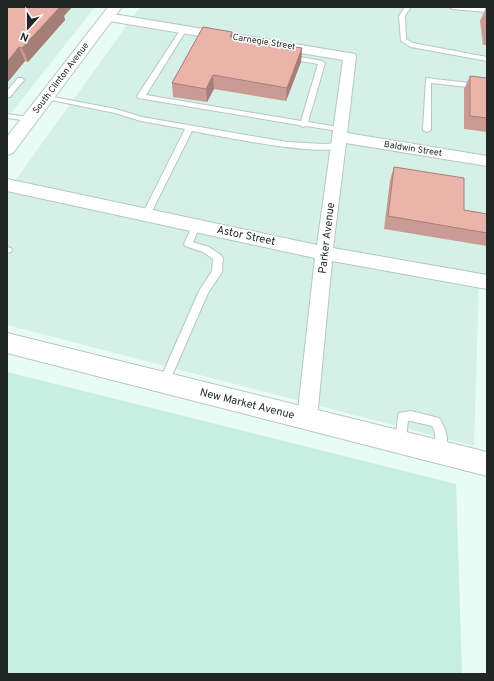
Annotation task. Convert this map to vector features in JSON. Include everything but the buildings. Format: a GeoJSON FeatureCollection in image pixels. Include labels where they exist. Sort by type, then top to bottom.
{"type":"FeatureCollection","features":[{"type":"Feature","properties":{"kind":"main road","name":"South Clinton Avenue"},"geometry":{"type":"LineString","coordinates":[[7,148],[111,12]]}},
{"type":"Feature","properties":{"kind":"main road","name":"New Market Avenue"},"geometry":{"type":"LineString","coordinates":[[7,343],[487,464]]}},
{"type":"Feature","properties":{"kind":"street","name":"Carnegie Street"},"geometry":{"type":"LineString","coordinates":[[111,12],[184,29],[350,57]]}},
{"type":"Feature","properties":{"kind":"street","name":"Parker Avenue"},"geometry":{"type":"LineString","coordinates":[[307,419],[324,253],[350,57]]}},
{"type":"Feature","properties":{"kind":"street","name":"Baldwin Street"},"geometry":{"type":"LineString","coordinates":[[340,138],[487,161]]}},
{"type":"Feature","properties":{"kind":"street","name":"Astor Street"},"geometry":{"type":"LineString","coordinates":[[7,184],[324,253],[487,282]]}},
{"type":"Feature","properties":{"kind":"lane"},"geometry":{"type":"LineString","coordinates":[[408,7],[402,16],[403,40],[411,45],[487,59]]}},
{"type":"Feature","properties":{"kind":"lane"},"geometry":{"type":"LineString","coordinates":[[452,7],[487,10]]}},
{"type":"Feature","properties":{"kind":"lane"},"geometry":{"type":"LineString","coordinates":[[184,29],[141,96],[303,124],[340,138]]}},
{"type":"Feature","properties":{"kind":"lane"},"geometry":{"type":"LineString","coordinates":[[289,46],[284,56],[322,63],[303,124]]}},
{"type":"Feature","properties":{"kind":"lane"},"geometry":{"type":"LineString","coordinates":[[7,96],[20,80]]}},
{"type":"Feature","properties":{"kind":"lane"},"geometry":{"type":"LineString","coordinates":[[426,130],[428,80],[487,87]]}},
{"type":"Feature","properties":{"kind":"lane"},"geometry":{"type":"LineString","coordinates":[[46,97],[116,111],[141,119],[287,145],[324,147],[340,138]]}},
{"type":"Feature","properties":{"kind":"lane"},"geometry":{"type":"LineString","coordinates":[[7,116],[29,120]]}},
{"type":"Feature","properties":{"kind":"lane"},"geometry":{"type":"LineString","coordinates":[[146,215],[190,128]]}},
{"type":"Feature","properties":{"kind":"lane"},"geometry":{"type":"LineString","coordinates":[[164,382],[204,291],[217,272],[218,258],[206,249],[188,244],[196,226]]}},
{"type":"Feature","properties":{"kind":"shaded area"},"geometry":{"type":"Polygon","coordinates":[[[7,7],[95,7],[7,118],[7,7]]]}},
{"type":"Feature","properties":{"kind":"shaded area"},"geometry":{"type":"Polygon","coordinates":[[[140,7],[487,7],[487,283],[479,281],[474,446],[7,325],[7,192],[140,7]]]}},
{"type":"Feature","properties":{"kind":"shaded area"},"geometry":{"type":"Polygon","coordinates":[[[7,372],[456,484],[462,674],[7,674],[7,372]]]}}]}
